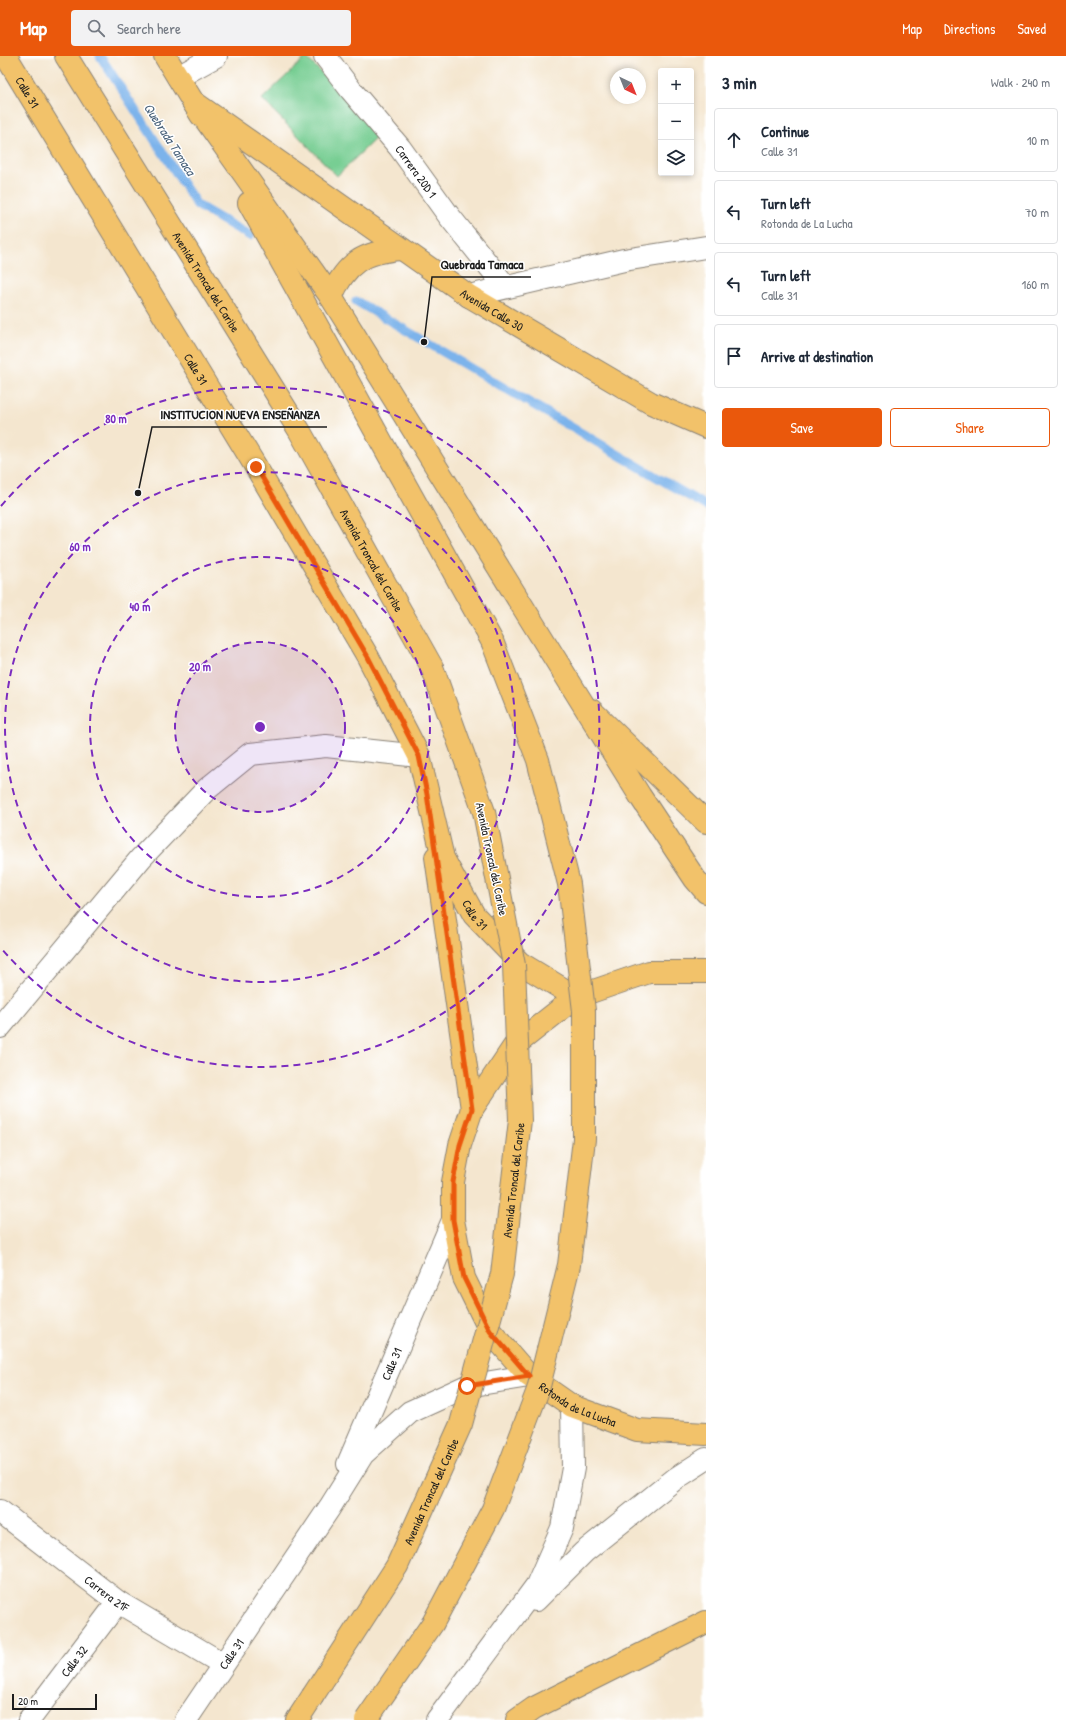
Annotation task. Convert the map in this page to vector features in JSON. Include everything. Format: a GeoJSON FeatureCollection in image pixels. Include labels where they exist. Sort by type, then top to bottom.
{"type":"FeatureCollection","features":[{"type":"Feature","properties":{"kind":"main road","name":"Calle 31"},"geometry":{"type":"LineString","coordinates":[[6,56],[256,467],[368,657],[419,756],[443,858],[474,915],[520,963],[576,997]]}},
{"type":"Feature","properties":{"kind":"main road","name":"Avenida Troncal del Caribe"},"geometry":{"type":"LineString","coordinates":[[66,56],[299,430],[432,667],[484,812],[514,965],[520,1120],[502,1274],[460,1424],[397,1566],[297,1720]]}},
{"type":"Feature","properties":{"kind":"main road"},"geometry":{"type":"LineString","coordinates":[[165,56],[194,102],[331,297],[640,796],[706,892]]}},
{"type":"Feature","properties":{"kind":"main road"},"geometry":{"type":"LineString","coordinates":[[194,102],[492,641],[538,760],[569,884],[584,1011],[583,1147],[569,1265],[538,1390],[492,1509],[433,1623],[366,1720]]}},
{"type":"Feature","properties":{"kind":"main road","name":"Avenida Calle 30"},"geometry":{"type":"LineString","coordinates":[[194,102],[468,296],[651,403],[706,427]]}},
{"type":"Feature","properties":{"kind":"main road"},"geometry":{"type":"LineString","coordinates":[[331,297],[338,281],[350,267],[365,256],[382,251],[401,249]]}},
{"type":"Feature","properties":{"kind":"main road"},"geometry":{"type":"LineString","coordinates":[[583,702],[706,822]]}},
{"type":"Feature","properties":{"kind":"main road","name":"Calle 31"},"geometry":{"type":"LineString","coordinates":[[427,794],[472,1109]]}},
{"type":"Feature","properties":{"kind":"main road","name":"Rotonda de La Lucha"},"geometry":{"type":"LineString","coordinates":[[706,972],[649,972],[576,997],[515,1045],[472,1109],[460,1145],[453,1182],[453,1220],[464,1278],[490,1331],[529,1376],[572,1406],[637,1430],[706,1434]]}},
{"type":"Feature","properties":{"kind":"main road"},"geometry":{"type":"LineString","coordinates":[[516,1720],[533,1714],[706,1622]]}},
{"type":"Feature","properties":{"kind":"street"},"geometry":{"type":"LineString","coordinates":[[178,77],[216,56]]}},
{"type":"Feature","properties":{"kind":"street","name":"Carrera 20D 1"},"geometry":{"type":"LineString","coordinates":[[325,56],[400,148],[449,216],[506,288]]}},
{"type":"Feature","properties":{"kind":"street"},"geometry":{"type":"LineString","coordinates":[[468,296],[624,260],[706,247]]}},
{"type":"Feature","properties":{"kind":"street"},"geometry":{"type":"LineString","coordinates":[[0,1027],[141,858],[207,788],[250,754],[326,746],[419,756]]}},
{"type":"Feature","properties":{"kind":"street","name":"Calle 31"},"geometry":{"type":"LineString","coordinates":[[330,1507],[453,1220]]}},
{"type":"Feature","properties":{"kind":"street","name":"Calle 31"},"geometry":{"type":"LineString","coordinates":[[186,1720],[330,1507],[363,1454],[410,1412],[467,1386],[529,1376]]}},
{"type":"Feature","properties":{"kind":"street"},"geometry":{"type":"LineString","coordinates":[[437,1720],[537,1585],[562,1528],[573,1468],[572,1406]]}},
{"type":"Feature","properties":{"kind":"street"},"geometry":{"type":"LineString","coordinates":[[501,1635],[584,1552],[675,1478],[706,1459]]}},
{"type":"Feature","properties":{"kind":"street","name":"Carrera 21F"},"geometry":{"type":"LineString","coordinates":[[0,1511],[118,1602],[223,1664]]}},
{"type":"Feature","properties":{"kind":"street","name":"Calle 32"},"geometry":{"type":"LineString","coordinates":[[29,1720],[118,1602]]}},
{"type":"Feature","properties":{"kind":"green space"},"geometry":{"type":"Polygon","coordinates":[[[306,57],[381,133],[337,176],[262,99],[306,57]]]}},
{"type":"Feature","properties":{"kind":"waterway","name":"Quebrada Tamaca"},"geometry":{"type":"LineString","coordinates":[[100,56],[197,205],[250,236]]}},
{"type":"Feature","properties":{"kind":"waterway","name":"Quebrada Tamaca"},"geometry":{"type":"LineString","coordinates":[[356,301],[706,506]]}},
{"type":"Feature","properties":{"kind":"place","name":"Quebrada Tamaca"},"geometry":{"type":"Point","coordinates":[424,342]}},
{"type":"Feature","properties":{"kind":"place","name":"INSTITUCION NUEVA ENSEÑANZA"},"geometry":{"type":"Point","coordinates":[138,493]}},
{"type":"Feature","properties":{"kind":"route"},"geometry":{"type":"LineString","coordinates":[[256,467],[368,657],[419,756],[427,794],[472,1109],[460,1145],[453,1182],[453,1220],[464,1278],[490,1331],[529,1376],[467,1386]]}}]}
